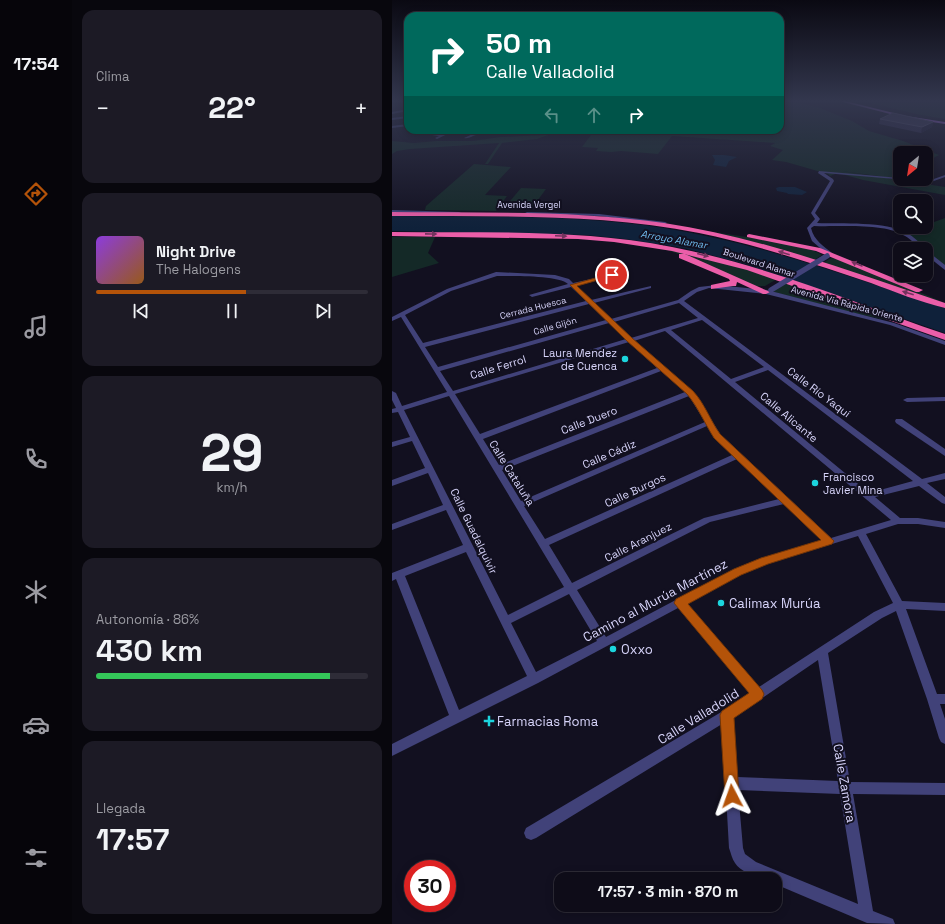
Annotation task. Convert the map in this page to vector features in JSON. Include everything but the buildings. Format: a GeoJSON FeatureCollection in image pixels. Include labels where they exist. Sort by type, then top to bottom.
{"type":"FeatureCollection","features":[{"type":"Feature","properties":{"kind":"highway","name":"Boulevard Alamar"},"geometry":{"type":"LineString","coordinates":[[392,214],[593,218],[644,223],[694,231],[754,244],[945,306]]}},
{"type":"Feature","properties":{"kind":"highway"},"geometry":{"type":"LineString","coordinates":[[644,223],[665,223],[802,246],[829,255],[945,301]]}},
{"type":"Feature","properties":{"kind":"highway","name":"Boulevard Alamar"},"geometry":{"type":"LineString","coordinates":[[392,234],[550,236],[614,240],[672,249],[739,265],[945,337]]}},
{"type":"Feature","properties":{"kind":"highway"},"geometry":{"type":"LineString","coordinates":[[614,240],[675,254],[768,291]]}},
{"type":"Feature","properties":{"kind":"highway"},"geometry":{"type":"LineString","coordinates":[[802,246],[815,241]]}},
{"type":"Feature","properties":{"kind":"highway"},"geometry":{"type":"LineString","coordinates":[[714,287],[730,285],[734,282],[732,277]]}},
{"type":"Feature","properties":{"kind":"street"},"geometry":{"type":"LineString","coordinates":[[768,291],[829,255],[815,241],[809,228],[818,219],[813,213],[832,181],[819,172],[822,171],[893,178]]}},
{"type":"Feature","properties":{"kind":"street"},"geometry":{"type":"LineString","coordinates":[[933,180],[945,176]]}},
{"type":"Feature","properties":{"kind":"street","name":"Avenida Vergel"},"geometry":{"type":"LineString","coordinates":[[392,211],[585,214],[627,217],[665,223]]}},
{"type":"Feature","properties":{"kind":"street"},"geometry":{"type":"LineString","coordinates":[[812,224],[877,228],[898,231],[904,233],[915,242]]}},
{"type":"Feature","properties":{"kind":"street"},"geometry":{"type":"LineString","coordinates":[[933,258],[945,268]]}},
{"type":"Feature","properties":{"kind":"street"},"geometry":{"type":"LineString","coordinates":[[392,319],[448,290],[496,274],[562,279],[573,285],[630,340],[690,393],[700,406],[708,423],[717,436],[829,541]]}},
{"type":"Feature","properties":{"kind":"street"},"geometry":{"type":"LineString","coordinates":[[532,295],[612,275]]}},
{"type":"Feature","properties":{"kind":"street","name":"Cerrada Huesca"},"geometry":{"type":"LineString","coordinates":[[421,346],[649,287]]}},
{"type":"Feature","properties":{"kind":"street","name":"Avenida Vía Rápida Oriente"},"geometry":{"type":"LineString","coordinates":[[714,287],[768,291],[892,324],[945,343]]}},
{"type":"Feature","properties":{"kind":"street","name":"Calle Gijón"},"geometry":{"type":"LineString","coordinates":[[436,370],[680,301],[699,289],[714,287]]}},
{"type":"Feature","properties":{"kind":"street","name":"Calle Río Yaqui"},"geometry":{"type":"LineString","coordinates":[[680,301],[945,501]]}},
{"type":"Feature","properties":{"kind":"street","name":"Calle Cataluña"},"geometry":{"type":"LineString","coordinates":[[402,314],[604,643]]}},
{"type":"Feature","properties":{"kind":"street","name":"Calle Ferrol"},"geometry":{"type":"LineString","coordinates":[[396,409],[702,318]]}},
{"type":"Feature","properties":{"kind":"street","name":"Calle Alicante"},"geometry":{"type":"LineString","coordinates":[[666,329],[898,521]]}},
{"type":"Feature","properties":{"kind":"street"},"geometry":{"type":"LineString","coordinates":[[477,438],[663,368]]}},
{"type":"Feature","properties":{"kind":"street"},"geometry":{"type":"LineString","coordinates":[[729,382],[768,368]]}},
{"type":"Feature","properties":{"kind":"street","name":"Calle Guadalquivir"},"geometry":{"type":"LineString","coordinates":[[392,393],[396,409],[414,438],[449,506],[534,679]]}},
{"type":"Feature","properties":{"kind":"street","name":"Calle Duero"},"geometry":{"type":"LineString","coordinates":[[496,469],[690,393]]}},
{"type":"Feature","properties":{"kind":"street"},"geometry":{"type":"LineString","coordinates":[[907,400],[945,399]]}},
{"type":"Feature","properties":{"kind":"street"},"geometry":{"type":"LineString","coordinates":[[898,421],[945,453]]}},
{"type":"Feature","properties":{"kind":"street","name":"Calle Cádiz"},"geometry":{"type":"LineString","coordinates":[[519,505],[708,423]]}},
{"type":"Feature","properties":{"kind":"street"},"geometry":{"type":"LineString","coordinates":[[392,445],[414,438]]}},
{"type":"Feature","properties":{"kind":"street","name":"Calle Burgos"},"geometry":{"type":"LineString","coordinates":[[543,544],[737,456]]}},
{"type":"Feature","properties":{"kind":"street"},"geometry":{"type":"LineString","coordinates":[[392,483],[430,469]]}},
{"type":"Feature","properties":{"kind":"street"},"geometry":{"type":"LineString","coordinates":[[867,496],[945,476]]}},
{"type":"Feature","properties":{"kind":"street","name":"Calle Aranjuez"},"geometry":{"type":"LineString","coordinates":[[506,621],[571,590],[707,520],[786,500]]}},
{"type":"Feature","properties":{"kind":"street"},"geometry":{"type":"LineString","coordinates":[[392,527],[449,506]]}},
{"type":"Feature","properties":{"kind":"street","name":"Camino al Murúa Martínez"},"geometry":{"type":"LineString","coordinates":[[392,750],[604,643],[737,572],[764,561],[898,521],[918,521],[945,525]]}},
{"type":"Feature","properties":{"kind":"street"},"geometry":{"type":"LineString","coordinates":[[860,532],[899,604],[933,699],[945,738]]}},
{"type":"Feature","properties":{"kind":"street"},"geometry":{"type":"LineString","coordinates":[[456,718],[396,576],[468,547]]}},
{"type":"Feature","properties":{"kind":"street"},"geometry":{"type":"LineString","coordinates":[[680,603],[758,694]]}},
{"type":"Feature","properties":{"kind":"street"},"geometry":{"type":"LineString","coordinates":[[899,604],[945,607]]}},
{"type":"Feature","properties":{"kind":"street","name":"Calle Valladolid"},"geometry":{"type":"LineString","coordinates":[[531,833],[727,715],[822,651],[878,615],[899,604]]}},
{"type":"Feature","properties":{"kind":"street","name":"Calle Zamora"},"geometry":{"type":"LineString","coordinates":[[822,651],[867,916]]}},
{"type":"Feature","properties":{"kind":"street"},"geometry":{"type":"LineString","coordinates":[[933,699],[945,699]]}},
{"type":"Feature","properties":{"kind":"street"},"geometry":{"type":"LineString","coordinates":[[727,715],[736,848],[740,859],[751,867],[888,924]]}},
{"type":"Feature","properties":{"kind":"street"},"geometry":{"type":"LineString","coordinates":[[731,783],[846,788],[945,790]]}},
{"type":"Feature","properties":{"kind":"green space"},"geometry":{"type":"Polygon","coordinates":[[[392,143],[497,143],[410,149],[397,151],[392,154],[392,143]]]}},
{"type":"Feature","properties":{"kind":"green space"},"geometry":{"type":"Polygon","coordinates":[[[499,143],[502,143],[488,164],[485,164],[499,143]]]}},
{"type":"Feature","properties":{"kind":"green space"},"geometry":{"type":"Polygon","coordinates":[[[585,143],[666,143],[658,154],[621,151],[596,151],[598,148],[582,147],[585,143]]]}},
{"type":"Feature","properties":{"kind":"green space"},"geometry":{"type":"Polygon","coordinates":[[[775,143],[908,143],[916,146],[893,146],[893,178],[841,171],[893,179],[893,185],[863,180],[838,173],[830,176],[828,174],[786,162],[772,160],[783,150],[770,146],[775,143]]]}},
{"type":"Feature","properties":{"kind":"green space"},"geometry":{"type":"Polygon","coordinates":[[[933,153],[939,155],[933,158],[933,153]]]}},
{"type":"Feature","properties":{"kind":"green space"},"geometry":{"type":"Polygon","coordinates":[[[474,164],[511,167],[485,195],[507,196],[496,211],[425,210],[426,206],[474,164]]]}},
{"type":"Feature","properties":{"kind":"green space"},"geometry":{"type":"Polygon","coordinates":[[[933,185],[945,187],[945,195],[896,186],[933,185]]]}},
{"type":"Feature","properties":{"kind":"green space"},"geometry":{"type":"Polygon","coordinates":[[[521,188],[546,189],[532,208],[505,207],[521,188]]]}},
{"type":"Feature","properties":{"kind":"green space"},"geometry":{"type":"Polygon","coordinates":[[[945,218],[945,269],[933,259],[933,242],[915,242],[903,234],[933,234],[933,222],[945,218]]]}},
{"type":"Feature","properties":{"kind":"green space"},"geometry":{"type":"Polygon","coordinates":[[[714,232],[803,247],[822,255],[814,260],[765,245],[714,232]]]}},
{"type":"Feature","properties":{"kind":"green space"},"geometry":{"type":"Polygon","coordinates":[[[392,237],[435,237],[428,253],[439,263],[392,277],[392,237]]]}},
{"type":"Feature","properties":{"kind":"green space"},"geometry":{"type":"Polygon","coordinates":[[[664,249],[723,262],[777,279],[765,286],[755,286],[690,258],[664,249]]]}},
{"type":"Feature","properties":{"kind":"green space"},"geometry":{"type":"Polygon","coordinates":[[[831,258],[844,260],[945,303],[823,263],[831,258]]]}},
{"type":"Feature","properties":{"kind":"green space"},"geometry":{"type":"Polygon","coordinates":[[[786,283],[889,319],[887,320],[844,311],[774,292],[773,290],[786,283]]]}},
{"type":"Feature","properties":{"kind":"water"},"geometry":{"type":"Polygon","coordinates":[[[712,155],[737,157],[729,161],[726,167],[713,165],[715,160],[712,155]]]}},
{"type":"Feature","properties":{"kind":"water"},"geometry":{"type":"Polygon","coordinates":[[[795,187],[807,192],[802,195],[788,194],[777,191],[776,188],[795,187]]]}},
{"type":"Feature","properties":{"kind":"water","name":"Arroyo Alamar"},"geometry":{"type":"Polygon","coordinates":[[[392,216],[528,217],[596,220],[664,228],[700,235],[806,262],[945,308],[945,333],[745,264],[684,248],[586,235],[392,231],[392,216]]]}},
{"type":"Feature","properties":{"kind":"place","name":"Laura Mendez de Cuenca"},"geometry":{"type":"Point","coordinates":[625,359]}},
{"type":"Feature","properties":{"kind":"place","name":"Francisco Javier Mina"},"geometry":{"type":"Point","coordinates":[815,483]}},
{"type":"Feature","properties":{"kind":"place","name":"Calimax Murúa"},"geometry":{"type":"Point","coordinates":[721,603]}},
{"type":"Feature","properties":{"kind":"place","name":"Oxxo"},"geometry":{"type":"Point","coordinates":[613,649]}},
{"type":"Feature","properties":{"kind":"place","name":"Farmacias Roma"},"geometry":{"type":"Point","coordinates":[489,721]}},
{"type":"Feature","properties":{"kind":"route"},"geometry":{"type":"LineString","coordinates":[[612,275],[573,285],[630,340],[697,400],[708,423],[717,436],[829,541],[764,561],[737,572],[680,603],[758,694],[727,715],[732,796]]}}]}
